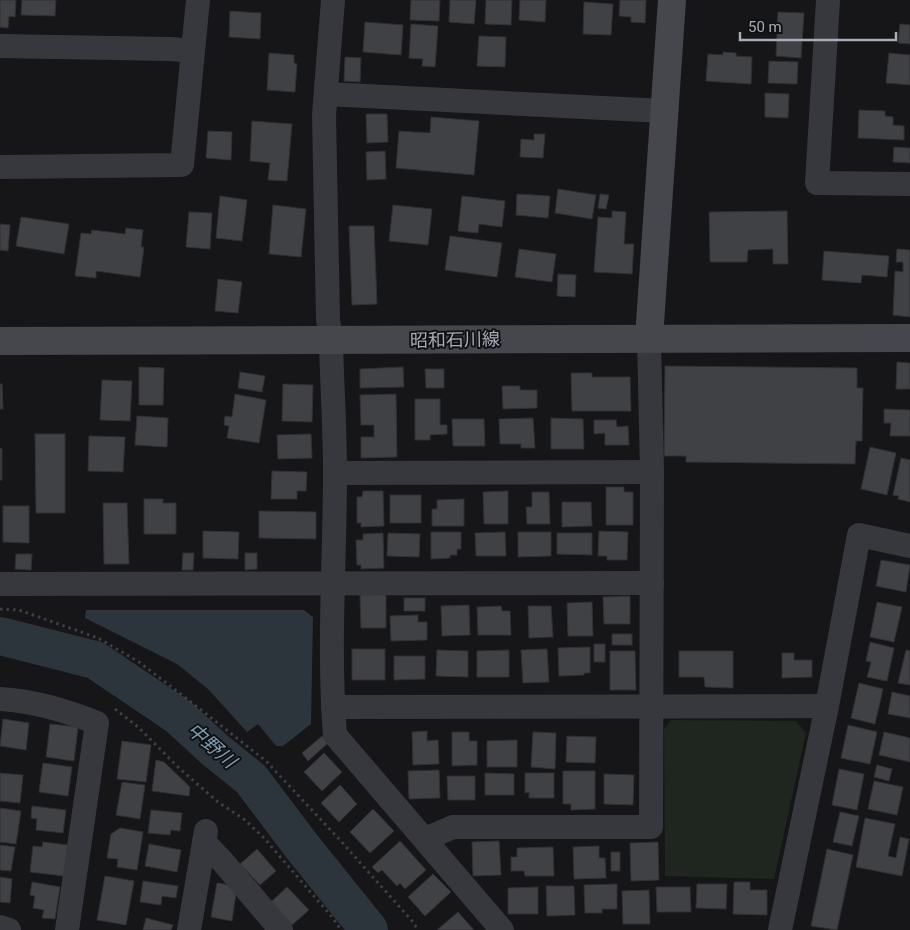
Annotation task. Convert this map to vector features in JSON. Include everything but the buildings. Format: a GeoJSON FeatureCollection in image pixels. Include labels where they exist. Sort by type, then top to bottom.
{"type":"FeatureCollection","features":[{"type":"Feature","properties":{"kind":"street"},"geometry":{"type":"LineString","coordinates":[[0,166],[182,165],[198,0]]}},
{"type":"Feature","properties":{"kind":"street"},"geometry":{"type":"LineString","coordinates":[[333,0],[324,115],[328,319],[331,341],[335,473],[332,583],[335,735],[502,930]]}},
{"type":"Feature","properties":{"kind":"street"},"geometry":{"type":"LineString","coordinates":[[424,839],[453,827],[650,827],[652,472],[649,338],[672,0]]}},
{"type":"Feature","properties":{"kind":"street"},"geometry":{"type":"LineString","coordinates":[[828,0],[817,183],[910,184]]}},
{"type":"Feature","properties":{"kind":"street"},"geometry":{"type":"LineString","coordinates":[[0,46],[193,51]]}},
{"type":"Feature","properties":{"kind":"street"},"geometry":{"type":"LineString","coordinates":[[326,94],[664,111]]}},
{"type":"Feature","properties":{"kind":"street","name":"昭和石川線"},"geometry":{"type":"LineString","coordinates":[[0,341],[910,338]]}},
{"type":"Feature","properties":{"kind":"street"},"geometry":{"type":"LineString","coordinates":[[335,473],[652,472]]}},
{"type":"Feature","properties":{"kind":"street"},"geometry":{"type":"LineString","coordinates":[[780,930],[827,706],[859,535],[910,546]]}},
{"type":"Feature","properties":{"kind":"street"},"geometry":{"type":"LineString","coordinates":[[0,584],[652,583]]}},
{"type":"Feature","properties":{"kind":"street"},"geometry":{"type":"LineString","coordinates":[[0,699],[23,700],[61,709],[96,723],[67,930]]}},
{"type":"Feature","properties":{"kind":"street"},"geometry":{"type":"LineString","coordinates":[[333,707],[827,706]]}},
{"type":"Feature","properties":{"kind":"street"},"geometry":{"type":"LineString","coordinates":[[189,930],[206,835],[223,862],[281,930]]}},
{"type":"Feature","properties":{"kind":"street"},"geometry":{"type":"LineString","coordinates":[[0,927],[9,930]]}},
{"type":"Feature","properties":{"kind":"path"},"geometry":{"type":"LineString","coordinates":[[0,609],[18,610],[98,638],[139,662],[182,695],[266,761],[339,838],[418,930]]}},
{"type":"Feature","properties":{"kind":"path"},"geometry":{"type":"LineString","coordinates":[[113,708],[138,727],[180,769],[218,802],[245,820],[264,838],[341,930]]}},
{"type":"Feature","properties":{"kind":"shaded area"},"geometry":{"type":"Polygon","coordinates":[[[86,610],[304,610],[313,617],[311,724],[283,746],[276,746],[258,724],[247,732],[208,689],[177,664],[85,618],[86,610]]]}},
{"type":"Feature","properties":{"kind":"shaded area"},"geometry":{"type":"Polygon","coordinates":[[[671,720],[796,721],[806,733],[774,879],[665,876],[664,729],[671,720]]]}},
{"type":"Feature","properties":{"kind":"waterway","name":"中野川"},"geometry":{"type":"LineString","coordinates":[[0,636],[95,660],[178,716],[215,750],[251,779],[369,930]]}}]}
